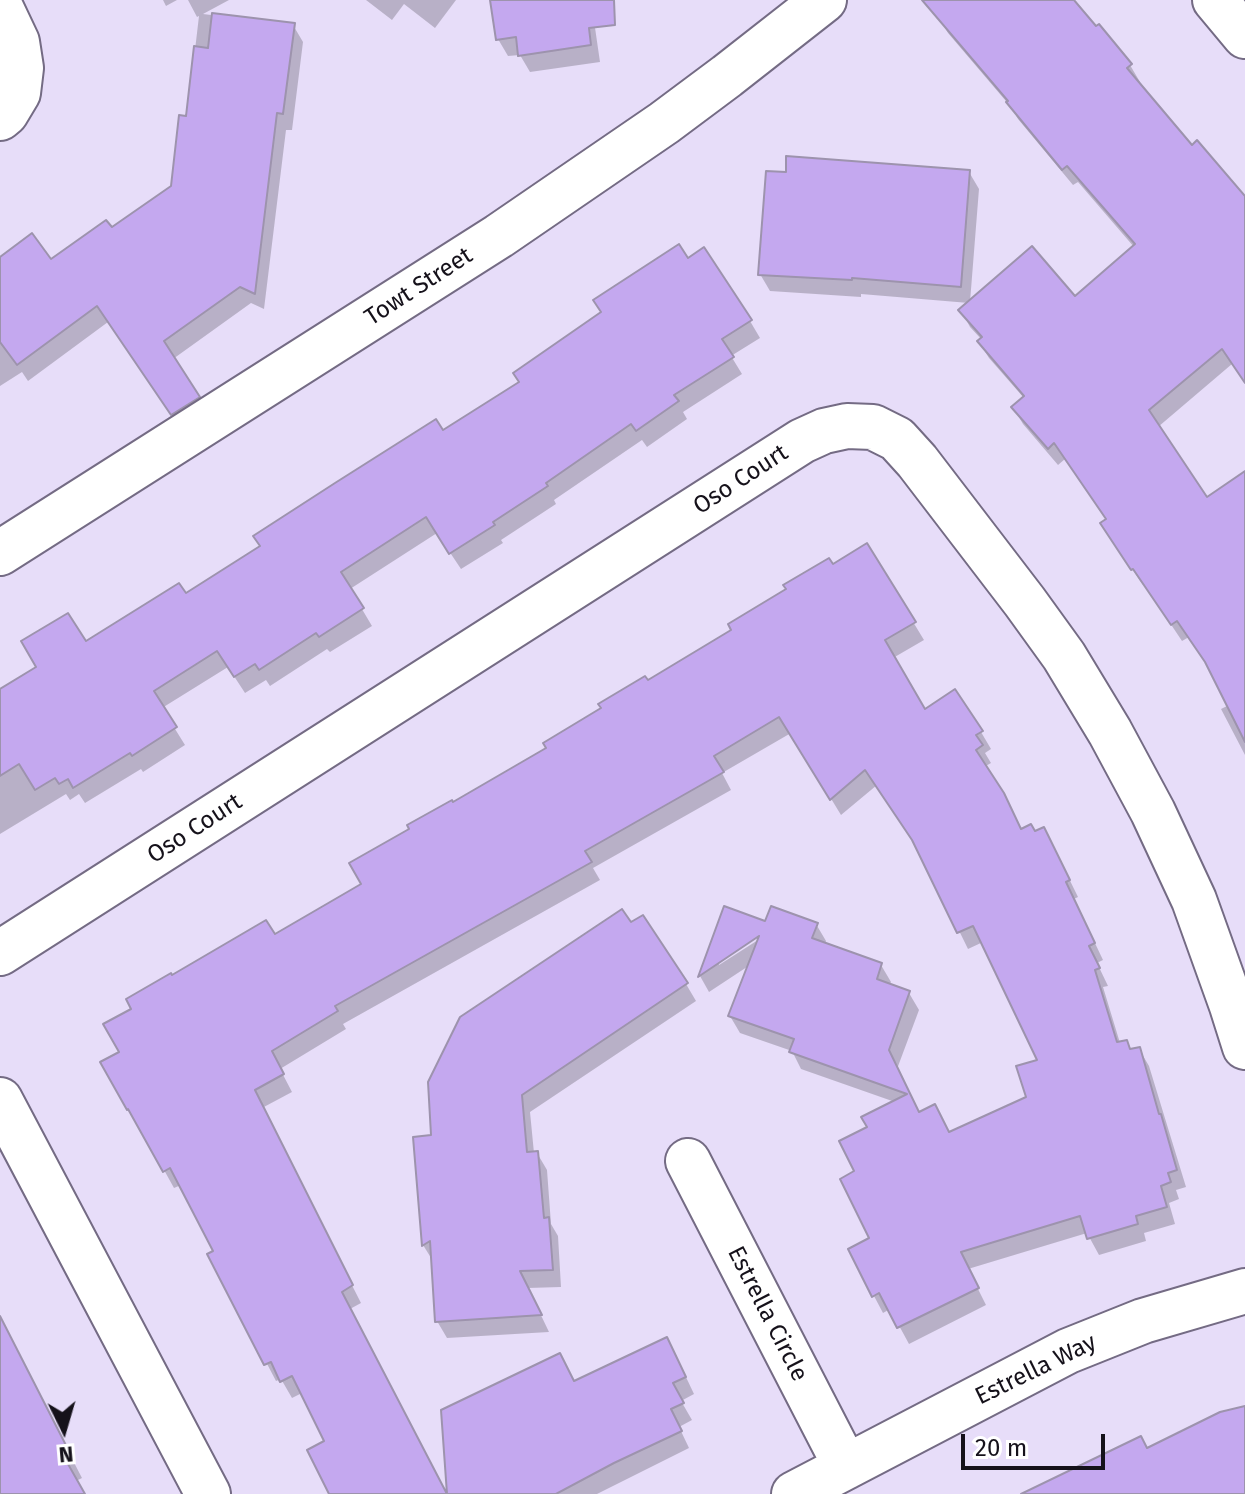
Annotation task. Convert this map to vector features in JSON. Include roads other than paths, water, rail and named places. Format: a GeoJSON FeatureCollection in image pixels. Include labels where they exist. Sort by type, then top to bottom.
{"type":"FeatureCollection","features":[{"type":"Feature","properties":{"kind":"street","name":"Towt Street"},"geometry":{"type":"LineString","coordinates":[[0,553],[499,236],[664,123],[824,0]]}},
{"type":"Feature","properties":{"kind":"street"},"geometry":{"type":"LineString","coordinates":[[1215,0],[1245,36]]}},
{"type":"Feature","properties":{"kind":"street"},"geometry":{"type":"LineString","coordinates":[[0,6],[17,42],[21,68],[9,106]]}},
{"type":"Feature","properties":{"kind":"street","name":"Oso Court"},"geometry":{"type":"LineString","coordinates":[[0,953],[802,441],[824,431],[847,426],[873,427],[897,439],[917,461],[1064,656],[1110,732],[1153,812],[1194,900],[1245,1047]]}},
{"type":"Feature","properties":{"kind":"street"},"geometry":{"type":"LineString","coordinates":[[0,1100],[208,1494]]}},
{"type":"Feature","properties":{"kind":"street","name":"Estrella Circle"},"geometry":{"type":"LineString","coordinates":[[688,1161],[846,1467]]}},
{"type":"Feature","properties":{"kind":"street","name":"Estrella Way"},"geometry":{"type":"LineString","coordinates":[[794,1494],[1068,1351],[1143,1321],[1245,1291]]}}]}
